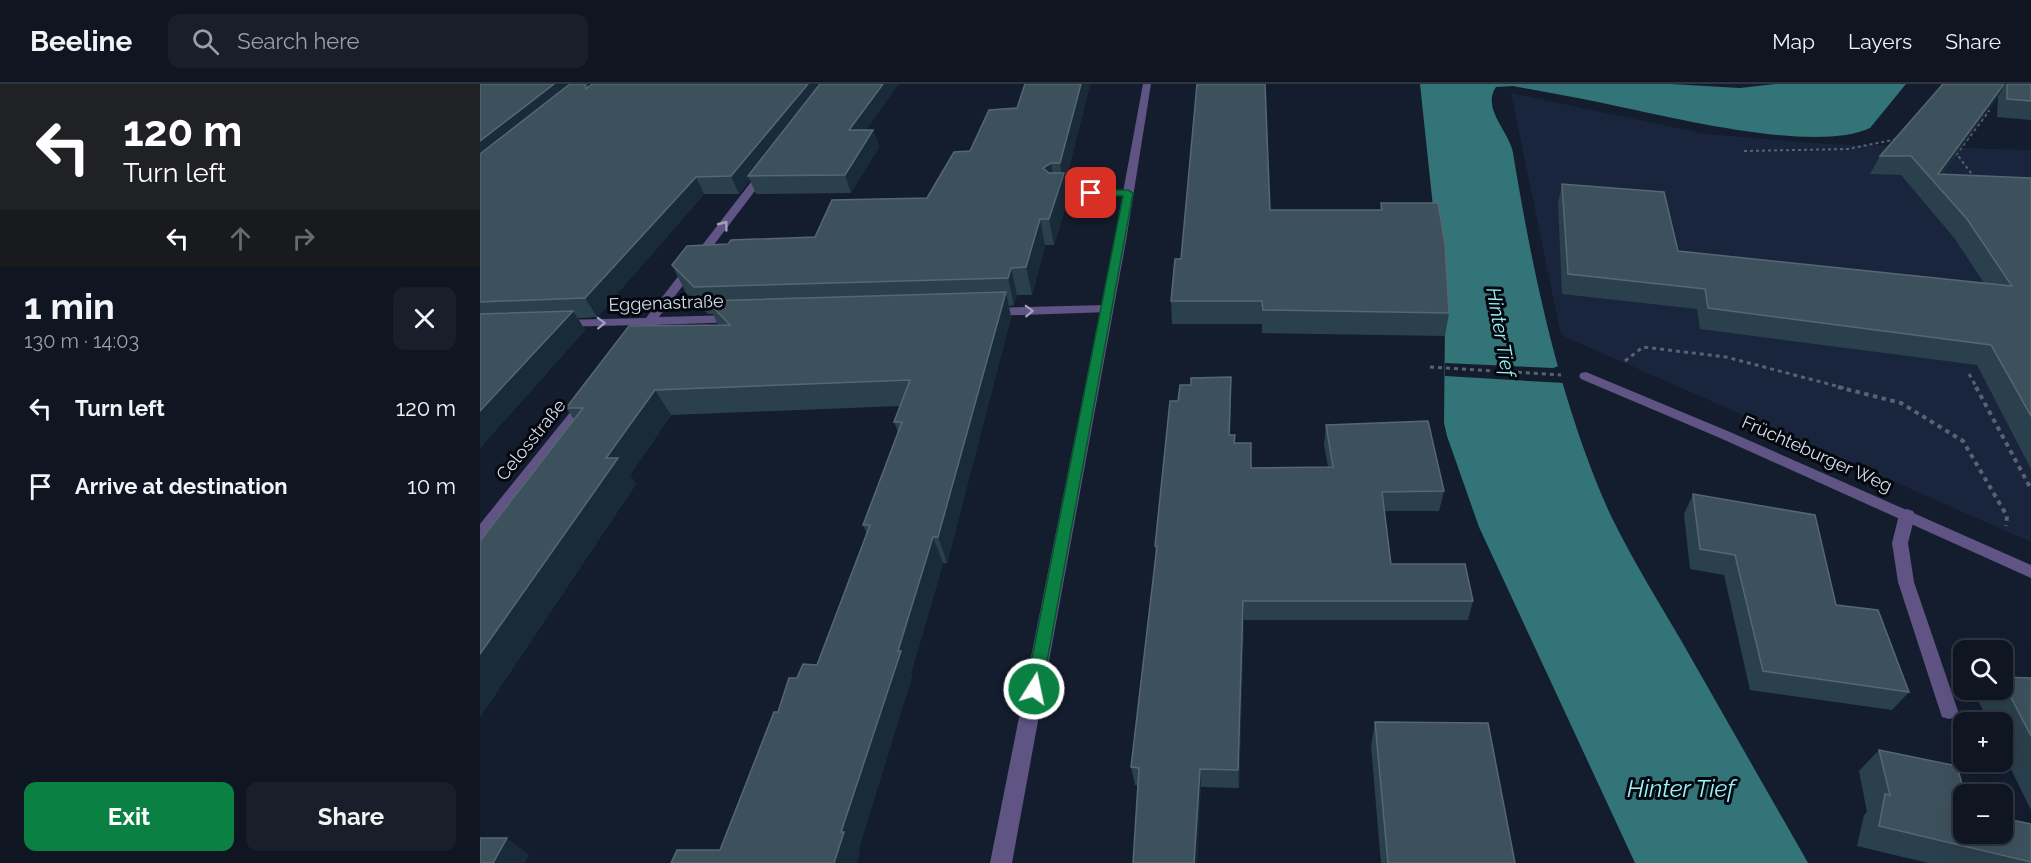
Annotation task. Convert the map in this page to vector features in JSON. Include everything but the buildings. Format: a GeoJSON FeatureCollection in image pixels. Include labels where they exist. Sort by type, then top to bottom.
{"type":"FeatureCollection","features":[{"type":"Feature","properties":{"kind":"street"},"geometry":{"type":"LineString","coordinates":[[1000,863],[1148,84]]}},
{"type":"Feature","properties":{"kind":"street"},"geometry":{"type":"LineString","coordinates":[[635,340],[774,159]]}},
{"type":"Feature","properties":{"kind":"street"},"geometry":{"type":"LineString","coordinates":[[1055,194],[1128,193]]}},
{"type":"Feature","properties":{"kind":"street"},"geometry":{"type":"LineString","coordinates":[[980,313],[1105,309]]}},
{"type":"Feature","properties":{"kind":"street","name":"Eggenastraße"},"geometry":{"type":"LineString","coordinates":[[546,325],[745,319]]}},
{"type":"Feature","properties":{"kind":"street","name":"Früchteburger Weg"},"geometry":{"type":"LineString","coordinates":[[1586,378],[1906,515],[2031,572]]}},
{"type":"Feature","properties":{"kind":"street","name":"Celosstraße"},"geometry":{"type":"LineString","coordinates":[[480,535],[591,396]]}},
{"type":"Feature","properties":{"kind":"street"},"geometry":{"type":"LineString","coordinates":[[1906,515],[1900,543],[1906,582],[1949,711]]}},
{"type":"Feature","properties":{"kind":"path"},"geometry":{"type":"LineString","coordinates":[[1956,155],[1989,111],[1981,109]]}},
{"type":"Feature","properties":{"kind":"path"},"geometry":{"type":"LineString","coordinates":[[1744,151],[1848,149],[1903,139]]}},
{"type":"Feature","properties":{"kind":"path"},"geometry":{"type":"LineString","coordinates":[[1946,151],[1956,155],[1974,177],[1973,183]]}},
{"type":"Feature","properties":{"kind":"path"},"geometry":{"type":"LineString","coordinates":[[1430,367],[1586,378],[1643,347],[1726,357],[1901,403],[1963,441],[2007,516],[2004,560]]}},
{"type":"Feature","properties":{"kind":"path"},"geometry":{"type":"LineString","coordinates":[[1969,374],[2031,489]]}},
{"type":"Feature","properties":{"kind":"shaded area"},"geometry":{"type":"Polygon","coordinates":[[[1511,93],[1706,134],[1826,144],[2031,150],[2031,542],[1561,335],[1511,93]]]}},
{"type":"Feature","properties":{"kind":"water","name":"Hinter Tief"},"geometry":{"type":"Polygon","coordinates":[[[1420,84],[1671,84],[1740,88],[1775,84],[1906,84],[1870,128],[1846,135],[1817,137],[1783,136],[1711,126],[1513,86],[1496,87],[1492,95],[1494,112],[1513,153],[1550,338],[1577,429],[1593,473],[1611,516],[1645,580],[1808,863],[1635,863],[1479,527],[1447,436],[1444,423],[1445,320],[1420,84]]]}},
{"type":"Feature","properties":{"kind":"pier"},"geometry":{"type":"Polygon","coordinates":[[[1445,363],[1553,368],[1559,366],[1564,383],[1445,376],[1445,363]]]}},
{"type":"Feature","properties":{"kind":"route"},"geometry":{"type":"LineString","coordinates":[[1034,689],[1128,193],[1091,193]]}}]}
